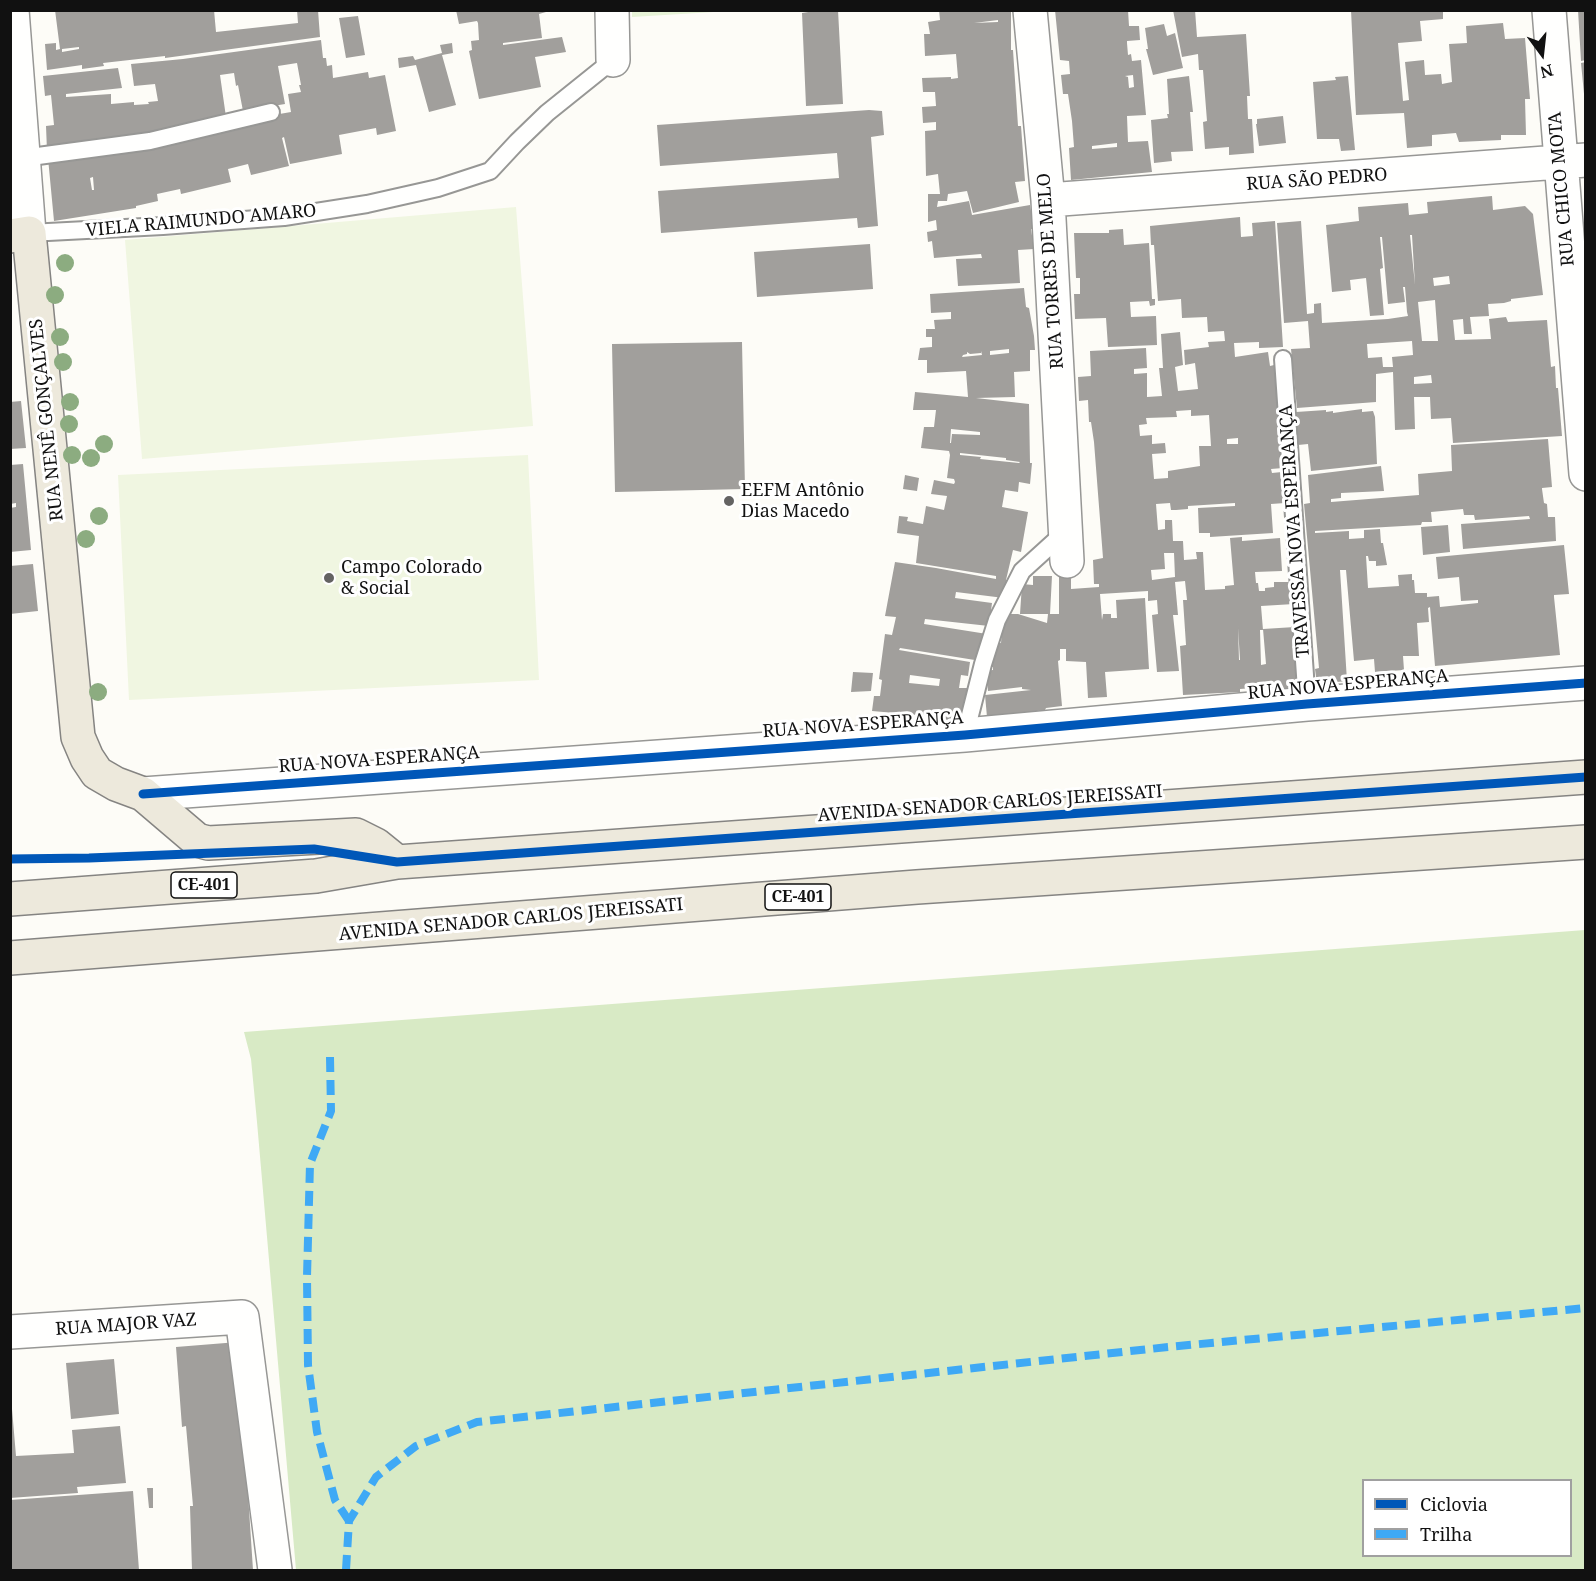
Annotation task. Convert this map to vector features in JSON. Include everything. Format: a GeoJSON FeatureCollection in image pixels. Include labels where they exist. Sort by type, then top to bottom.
{"type":"FeatureCollection","features":[{"type":"Feature","properties":{"kind":"main road","name":"RUA NENÊ GONÇALVES"},"geometry":{"type":"LineString","coordinates":[[20,235],[78,737],[87,758],[97,773],[116,784],[143,794]]}},
{"type":"Feature","properties":{"kind":"main road","name":"AVENIDA SENADOR CARLOS JEREISSATI"},"geometry":{"type":"LineString","coordinates":[[10,898],[316,876],[397,862],[1586,777]]}},
{"type":"Feature","properties":{"kind":"main road"},"geometry":{"type":"LineString","coordinates":[[143,794],[196,840],[208,843],[356,836],[376,845],[397,862]]}},
{"type":"Feature","properties":{"kind":"main road","name":"AVENIDA SENADOR CARLOS JEREISSATI"},"geometry":{"type":"LineString","coordinates":[[10,958],[929,886],[1586,842]]}},
{"type":"Feature","properties":{"kind":"street","name":"RUA NENÊ GONÇALVES"},"geometry":{"type":"LineString","coordinates":[[12,10],[23,158],[20,235]]}},
{"type":"Feature","properties":{"kind":"street"},"geometry":{"type":"LineString","coordinates":[[612,10],[613,60]]}},
{"type":"Feature","properties":{"kind":"street","name":"RUA TORRES DE MELO"},"geometry":{"type":"LineString","coordinates":[[1030,10],[1048,200],[1066,547]]}},
{"type":"Feature","properties":{"kind":"street","name":"RUA CHICO MOTA"},"geometry":{"type":"LineString","coordinates":[[1549,10],[1573,160],[1586,474]]}},
{"type":"Feature","properties":{"kind":"street","name":"RUA SÃO PEDRO"},"geometry":{"type":"LineString","coordinates":[[1048,200],[1573,160]]}},
{"type":"Feature","properties":{"kind":"street","name":"RUA NOVA ESPERANÇA"},"geometry":{"type":"LineString","coordinates":[[143,794],[965,735],[1307,704],[1586,683]]}},
{"type":"Feature","properties":{"kind":"street","name":"RUA MAJOR VAZ"},"geometry":{"type":"LineString","coordinates":[[10,1332],[242,1317],[275,1570]]}},
{"type":"Feature","properties":{"kind":"lane","name":"VIELA RAIMUNDO AMARO"},"geometry":{"type":"LineString","coordinates":[[20,235],[284,217],[367,204],[438,188],[490,171],[547,113],[613,60]]}},
{"type":"Feature","properties":{"kind":"lane"},"geometry":{"type":"LineString","coordinates":[[23,158],[150,141],[271,112]]}},
{"type":"Feature","properties":{"kind":"lane","name":"TRAVESSA NOVA ESPERANÇA"},"geometry":{"type":"LineString","coordinates":[[1283,359],[1307,704]]}},
{"type":"Feature","properties":{"kind":"lane","name":"RUA TORRES DE MELO"},"geometry":{"type":"LineString","coordinates":[[965,735],[997,620],[1022,571],[1066,547]]}},
{"type":"Feature","properties":{"kind":"green space"},"geometry":{"type":"Polygon","coordinates":[[[632,10],[730,10],[730,11],[632,17],[632,10]]]}},
{"type":"Feature","properties":{"kind":"green space"},"geometry":{"type":"Polygon","coordinates":[[[516,207],[533,426],[142,459],[125,240],[516,207]]]}},
{"type":"Feature","properties":{"kind":"green space","name":"Campo Colorado & Social"},"geometry":{"type":"Polygon","coordinates":[[[528,455],[539,680],[129,700],[118,475],[528,455]]]}},
{"type":"Feature","properties":{"kind":"green space"},"geometry":{"type":"Polygon","coordinates":[[[1585,930],[1585,1570],[296,1570],[251,1059],[244,1032],[1585,930]]]}},
{"type":"Feature","properties":{"kind":"building"},"geometry":{"type":"Polygon","coordinates":[[[55,10],[214,10],[216,32],[298,23],[297,10],[318,10],[320,37],[165,58],[165,56],[103,63],[104,66],[82,69],[82,65],[47,70],[45,44],[56,43],[56,50],[60,49],[55,10]],[[79,47],[62,49],[62,52],[79,49],[79,47]]]}},
{"type":"Feature","properties":{"kind":"building"},"geometry":{"type":"Polygon","coordinates":[[[456,10],[553,10],[539,14],[542,38],[503,43],[503,45],[562,37],[566,52],[535,57],[541,87],[479,99],[469,51],[472,50],[471,41],[479,40],[478,23],[477,21],[459,24],[456,10]]]}},
{"type":"Feature","properties":{"kind":"building"},"geometry":{"type":"Polygon","coordinates":[[[838,10],[843,104],[806,106],[802,13],[838,10]]]}},
{"type":"Feature","properties":{"kind":"building"},"geometry":{"type":"Polygon","coordinates":[[[939,10],[1011,10],[1011,50],[1013,50],[1018,126],[1021,126],[1025,181],[1015,182],[1019,202],[973,213],[967,191],[948,194],[947,201],[938,201],[937,207],[969,201],[972,215],[1030,205],[1034,229],[1031,229],[1034,249],[1018,250],[1020,283],[958,286],[956,259],[982,258],[981,254],[934,258],[932,241],[928,242],[927,232],[937,230],[936,220],[928,222],[928,194],[940,194],[938,174],[926,176],[925,131],[936,130],[936,122],[923,123],[922,107],[936,106],[935,92],[923,92],[922,78],[958,78],[956,54],[925,56],[924,34],[930,34],[928,22],[940,20],[939,10]],[[998,20],[974,23],[998,22],[998,20]]]}},
{"type":"Feature","properties":{"kind":"building"},"geometry":{"type":"Polygon","coordinates":[[[1055,10],[1128,10],[1129,26],[1139,26],[1140,40],[1127,41],[1127,43],[1128,55],[1131,54],[1132,61],[1141,60],[1146,115],[1127,116],[1128,142],[1148,141],[1152,172],[1071,180],[1069,148],[1074,147],[1072,121],[1068,94],[1063,94],[1061,75],[1070,74],[1069,61],[1060,60],[1055,10]],[[1133,75],[1125,76],[1128,77],[1129,88],[1134,87],[1133,75]],[[1117,143],[1092,146],[1092,149],[1117,147],[1117,143]]]}},
{"type":"Feature","properties":{"kind":"building"},"geometry":{"type":"Polygon","coordinates":[[[1173,10],[1195,10],[1197,37],[1246,34],[1250,96],[1247,96],[1248,119],[1252,119],[1254,153],[1229,155],[1229,147],[1205,149],[1203,122],[1207,121],[1203,70],[1199,70],[1198,54],[1182,57],[1173,10]]]}},
{"type":"Feature","properties":{"kind":"building"},"geometry":{"type":"Polygon","coordinates":[[[1351,10],[1443,10],[1443,19],[1420,21],[1422,41],[1398,43],[1403,101],[1409,100],[1405,62],[1424,60],[1425,75],[1441,74],[1442,84],[1452,82],[1449,44],[1467,43],[1466,26],[1503,23],[1505,39],[1525,38],[1530,99],[1525,99],[1526,135],[1501,135],[1501,140],[1459,142],[1456,133],[1432,135],[1432,146],[1407,148],[1404,113],[1356,115],[1351,10]]]}},
{"type":"Feature","properties":{"kind":"building"},"geometry":{"type":"Polygon","coordinates":[[[1578,10],[1586,10],[1586,60],[1581,61],[1578,10]]]}},
{"type":"Feature","properties":{"kind":"building"},"geometry":{"type":"Polygon","coordinates":[[[358,16],[365,55],[346,58],[339,18],[358,16]]]}},
{"type":"Feature","properties":{"kind":"building"},"geometry":{"type":"Polygon","coordinates":[[[1164,24],[1167,36],[1175,33],[1183,68],[1153,75],[1146,49],[1148,49],[1145,28],[1164,24]]]}},
{"type":"Feature","properties":{"kind":"building"},"geometry":{"type":"Polygon","coordinates":[[[321,40],[323,58],[326,58],[327,66],[332,65],[333,78],[368,72],[369,78],[385,75],[396,131],[377,135],[376,128],[339,135],[342,154],[290,164],[284,137],[282,138],[289,166],[251,175],[248,164],[228,169],[231,182],[181,194],[180,189],[157,194],[158,201],[136,206],[136,208],[54,221],[48,158],[149,144],[239,124],[239,121],[291,112],[288,94],[301,92],[297,63],[278,66],[285,104],[243,111],[234,73],[220,75],[226,117],[195,121],[195,125],[152,131],[153,138],[136,141],[135,138],[96,140],[96,146],[47,151],[46,126],[54,125],[51,95],[45,96],[43,76],[118,68],[122,88],[66,94],[66,97],[111,94],[111,104],[134,102],[134,105],[149,104],[148,102],[158,101],[155,84],[134,86],[131,64],[321,40]],[[93,177],[90,178],[92,190],[94,190],[93,177]]]}},
{"type":"Feature","properties":{"kind":"building"},"geometry":{"type":"Polygon","coordinates":[[[452,43],[453,53],[442,55],[456,105],[429,112],[416,65],[399,68],[398,58],[413,56],[415,60],[442,53],[440,45],[452,43]]]}},
{"type":"Feature","properties":{"kind":"building"},"geometry":{"type":"Polygon","coordinates":[[[1586,62],[1586,94],[1584,94],[1581,63],[1586,62]]]}},
{"type":"Feature","properties":{"kind":"building"},"geometry":{"type":"Polygon","coordinates":[[[1189,76],[1193,112],[1190,112],[1193,151],[1171,152],[1172,161],[1154,163],[1151,120],[1168,118],[1167,79],[1189,76]]]}},
{"type":"Feature","properties":{"kind":"building"},"geometry":{"type":"Polygon","coordinates":[[[1348,76],[1355,150],[1341,151],[1339,139],[1317,139],[1313,82],[1336,80],[1335,77],[1348,76]]]}},
{"type":"Feature","properties":{"kind":"building"},"geometry":{"type":"Polygon","coordinates":[[[869,110],[882,111],[884,135],[871,137],[878,226],[858,228],[857,218],[661,233],[658,191],[839,178],[837,153],[660,166],[657,125],[869,110]]]}},
{"type":"Feature","properties":{"kind":"building"},"geometry":{"type":"Polygon","coordinates":[[[1283,116],[1286,143],[1259,146],[1257,119],[1283,116]]]}},
{"type":"Feature","properties":{"kind":"building"},"geometry":{"type":"Polygon","coordinates":[[[1492,196],[1493,210],[1525,206],[1533,214],[1543,295],[1488,304],[1489,316],[1470,317],[1472,334],[1464,334],[1463,319],[1453,320],[1455,340],[1491,339],[1489,319],[1506,317],[1508,322],[1547,320],[1551,367],[1555,366],[1556,388],[1558,388],[1562,436],[1453,443],[1451,418],[1431,419],[1430,397],[1414,397],[1415,429],[1395,430],[1393,372],[1376,374],[1376,402],[1297,408],[1291,349],[1310,348],[1308,321],[1284,323],[1277,223],[1301,221],[1307,314],[1314,313],[1314,304],[1321,303],[1322,323],[1388,319],[1408,316],[1405,287],[1403,287],[1405,302],[1388,304],[1382,237],[1380,237],[1383,268],[1380,269],[1384,315],[1370,316],[1366,278],[1350,280],[1351,290],[1332,292],[1326,225],[1359,221],[1358,207],[1408,203],[1409,215],[1428,213],[1427,202],[1492,196]],[[1410,235],[1415,285],[1412,235],[1410,235]],[[1449,276],[1433,278],[1434,286],[1450,284],[1449,276]],[[1435,300],[1418,302],[1422,341],[1438,341],[1435,300]],[[1412,341],[1367,344],[1368,358],[1382,357],[1383,367],[1393,367],[1392,357],[1413,355],[1412,341]],[[1431,375],[1414,377],[1414,384],[1432,383],[1431,375]]]}},
{"type":"Feature","properties":{"kind":"building"},"geometry":{"type":"Polygon","coordinates":[[[1240,217],[1241,237],[1253,236],[1252,223],[1275,221],[1283,347],[1259,348],[1259,342],[1234,343],[1235,357],[1268,352],[1270,366],[1274,365],[1276,381],[1280,381],[1283,468],[1271,469],[1272,473],[1282,472],[1285,503],[1271,504],[1273,533],[1210,537],[1210,533],[1199,533],[1198,508],[1235,506],[1235,503],[1188,506],[1188,509],[1176,510],[1171,510],[1170,503],[1156,504],[1158,530],[1165,529],[1165,520],[1172,520],[1173,541],[1183,541],[1184,560],[1197,559],[1196,552],[1203,552],[1205,590],[1225,589],[1225,586],[1234,585],[1230,538],[1242,537],[1242,541],[1280,538],[1282,571],[1255,572],[1256,583],[1258,583],[1259,591],[1265,591],[1265,588],[1274,587],[1274,582],[1292,582],[1294,604],[1261,606],[1263,630],[1260,630],[1261,665],[1266,664],[1263,629],[1295,627],[1297,693],[1268,695],[1268,687],[1240,689],[1240,692],[1183,695],[1180,646],[1186,645],[1183,600],[1187,600],[1185,581],[1175,582],[1178,615],[1173,615],[1179,671],[1157,672],[1152,615],[1158,614],[1157,600],[1148,601],[1148,591],[1100,594],[1102,620],[1103,614],[1111,614],[1111,618],[1117,618],[1116,600],[1145,598],[1149,669],[1105,672],[1107,697],[1088,698],[1086,662],[1066,661],[1066,649],[1060,649],[1060,660],[1058,661],[1062,706],[987,717],[985,695],[1031,690],[1022,689],[1022,687],[988,691],[986,671],[993,670],[990,644],[1001,643],[1003,614],[1018,614],[1047,623],[1048,614],[1059,614],[1059,576],[1071,577],[1071,589],[1099,587],[1099,584],[1094,584],[1093,560],[1103,558],[1094,442],[1091,422],[1089,422],[1088,400],[1079,401],[1078,377],[1091,376],[1090,351],[1146,348],[1147,368],[1134,369],[1134,374],[1147,373],[1147,397],[1162,396],[1159,368],[1163,368],[1161,334],[1180,332],[1183,365],[1175,367],[1178,391],[1198,389],[1195,363],[1185,365],[1184,350],[1209,347],[1208,342],[1225,341],[1224,331],[1208,332],[1207,317],[1182,318],[1181,299],[1158,301],[1154,245],[1151,245],[1150,226],[1240,217]],[[1191,410],[1176,411],[1177,417],[1146,418],[1147,424],[1139,425],[1140,436],[1152,435],[1152,444],[1165,443],[1166,453],[1152,454],[1154,479],[1168,478],[1168,471],[1200,466],[1199,446],[1211,446],[1209,415],[1191,416],[1191,410]],[[1238,438],[1227,439],[1227,444],[1238,444],[1238,438]],[[1164,553],[1165,569],[1151,570],[1152,580],[1175,577],[1174,553],[1164,553]]]}},
{"type":"Feature","properties":{"kind":"building"},"geometry":{"type":"Polygon","coordinates":[[[1123,229],[1124,245],[1149,243],[1152,299],[1155,299],[1155,305],[1150,306],[1149,301],[1130,302],[1131,317],[1156,316],[1157,345],[1108,347],[1106,318],[1075,319],[1074,294],[1080,294],[1080,278],[1076,278],[1074,233],[1109,233],[1109,230],[1123,229]]]}},
{"type":"Feature","properties":{"kind":"building"},"geometry":{"type":"Polygon","coordinates":[[[870,244],[873,289],[757,297],[754,252],[870,244]]]}},
{"type":"Feature","properties":{"kind":"building"},"geometry":{"type":"Polygon","coordinates":[[[1024,288],[1035,350],[1030,350],[1030,371],[1014,372],[1015,397],[976,398],[1029,404],[1030,463],[1032,463],[1030,484],[1019,482],[1018,492],[1005,490],[1002,507],[1028,512],[1021,552],[1013,550],[1004,598],[956,592],[955,598],[992,603],[989,626],[925,619],[924,624],[987,634],[981,661],[900,648],[899,650],[970,662],[968,676],[961,675],[959,688],[967,688],[965,714],[959,714],[958,722],[929,722],[929,716],[872,711],[874,696],[880,696],[882,680],[879,679],[885,634],[892,635],[896,617],[885,616],[895,562],[996,579],[996,576],[916,563],[919,536],[897,533],[899,516],[908,517],[907,521],[923,524],[926,506],[944,510],[947,496],[931,494],[934,480],[954,484],[955,482],[954,479],[947,478],[949,451],[921,448],[924,427],[934,427],[936,410],[913,410],[915,392],[968,397],[966,371],[927,373],[927,360],[918,360],[920,348],[932,347],[932,337],[926,337],[926,329],[935,329],[934,320],[951,319],[951,312],[931,313],[930,294],[1024,288]],[[1009,349],[990,351],[990,355],[1009,353],[1009,349]],[[981,351],[981,353],[967,352],[962,357],[982,355],[981,351]],[[951,429],[950,443],[952,434],[980,435],[980,432],[951,429]],[[960,453],[960,455],[981,457],[980,459],[1020,462],[1006,460],[1006,458],[960,453]],[[910,675],[909,683],[939,686],[940,679],[910,675]]]}},
{"type":"Feature","properties":{"kind":"building"},"geometry":{"type":"Polygon","coordinates":[[[742,342],[745,489],[615,492],[612,344],[742,342]]]}},
{"type":"Feature","properties":{"kind":"building"},"geometry":{"type":"Polygon","coordinates":[[[21,401],[26,448],[10,449],[10,402],[21,401]]]}},
{"type":"Feature","properties":{"kind":"building"},"geometry":{"type":"Polygon","coordinates":[[[1362,409],[1362,412],[1373,411],[1375,417],[1377,464],[1311,471],[1308,444],[1298,445],[1296,412],[1326,410],[1326,412],[1333,411],[1333,413],[1362,409]]]}},
{"type":"Feature","properties":{"kind":"building"},"geometry":{"type":"Polygon","coordinates":[[[1548,439],[1552,487],[1542,489],[1548,517],[1555,517],[1556,541],[1463,549],[1461,524],[1530,519],[1529,516],[1475,520],[1474,515],[1464,515],[1463,509],[1431,512],[1432,522],[1422,522],[1421,525],[1315,531],[1315,533],[1349,531],[1349,539],[1364,538],[1364,530],[1380,529],[1387,565],[1376,566],[1376,561],[1369,561],[1366,556],[1368,588],[1399,586],[1398,575],[1412,574],[1415,593],[1427,593],[1427,597],[1439,596],[1440,607],[1478,603],[1478,600],[1461,601],[1459,577],[1438,579],[1436,557],[1564,545],[1569,594],[1554,595],[1560,655],[1435,666],[1430,607],[1428,608],[1429,622],[1417,623],[1419,656],[1403,656],[1404,670],[1375,672],[1374,659],[1354,661],[1346,570],[1340,570],[1347,681],[1317,684],[1315,669],[1319,668],[1304,504],[1310,503],[1308,475],[1381,466],[1384,491],[1341,493],[1341,498],[1331,499],[1331,502],[1419,495],[1418,474],[1452,471],[1451,445],[1548,439]]]}},
{"type":"Feature","properties":{"kind":"building"},"geometry":{"type":"Polygon","coordinates":[[[23,464],[31,550],[10,552],[10,508],[16,507],[16,503],[10,504],[10,465],[23,464]]]}},
{"type":"Feature","properties":{"kind":"building"},"geometry":{"type":"Polygon","coordinates":[[[905,475],[919,478],[917,491],[903,489],[905,475]]]}},
{"type":"Feature","properties":{"kind":"building"},"geometry":{"type":"Polygon","coordinates":[[[1448,525],[1450,552],[1423,555],[1421,527],[1448,525]]]}},
{"type":"Feature","properties":{"kind":"building"},"geometry":{"type":"Polygon","coordinates":[[[33,564],[38,611],[10,614],[10,566],[33,564]]]}},
{"type":"Feature","properties":{"kind":"building"},"geometry":{"type":"Polygon","coordinates":[[[1033,576],[1052,576],[1050,614],[1020,614],[1022,584],[1033,585],[1033,576]]]}},
{"type":"Feature","properties":{"kind":"building"},"geometry":{"type":"Polygon","coordinates":[[[853,672],[873,673],[871,691],[851,692],[853,672]]]}},
{"type":"Feature","properties":{"kind":"building"},"geometry":{"type":"Polygon","coordinates":[[[238,1342],[253,1570],[192,1570],[190,1506],[193,1506],[186,1426],[182,1427],[176,1347],[238,1342]]]}},
{"type":"Feature","properties":{"kind":"building"},"geometry":{"type":"Polygon","coordinates":[[[114,1359],[119,1414],[71,1419],[66,1363],[114,1359]]]}},
{"type":"Feature","properties":{"kind":"building"},"geometry":{"type":"Polygon","coordinates":[[[10,1409],[12,1409],[16,1456],[74,1453],[72,1430],[120,1426],[126,1483],[77,1487],[78,1493],[10,1498],[10,1409]]]}},
{"type":"Feature","properties":{"kind":"building"},"geometry":{"type":"Polygon","coordinates":[[[147,1488],[153,1488],[153,1508],[149,1508],[147,1488]]]}},
{"type":"Feature","properties":{"kind":"building"},"geometry":{"type":"Polygon","coordinates":[[[133,1491],[139,1570],[10,1570],[10,1500],[133,1491]]]}},
{"type":"Feature","properties":{"kind":"marked path"},"geometry":{"type":"LineString","coordinates":[[330,1057],[331,1111],[310,1164],[307,1277],[308,1365],[317,1432],[335,1500],[349,1521]]}},
{"type":"Feature","properties":{"kind":"marked path"},"geometry":{"type":"LineString","coordinates":[[346,1570],[349,1521],[376,1477],[416,1446],[477,1422],[1168,1347],[1586,1308]]}},
{"type":"Feature","properties":{"kind":"cycle path"},"geometry":{"type":"LineString","coordinates":[[143,794],[965,735],[1307,704],[1586,683]]}},
{"type":"Feature","properties":{"kind":"cycle path"},"geometry":{"type":"LineString","coordinates":[[10,859],[314,849],[397,862],[1586,777]]}},
{"type":"Feature","properties":{"kind":"place","name":"EEFM Antônio Dias Macedo"},"geometry":{"type":"Point","coordinates":[729,501]}},
{"type":"Feature","properties":{"kind":"place","name":"Campo Colorado & Social"},"geometry":{"type":"Point","coordinates":[329,578]}}]}
